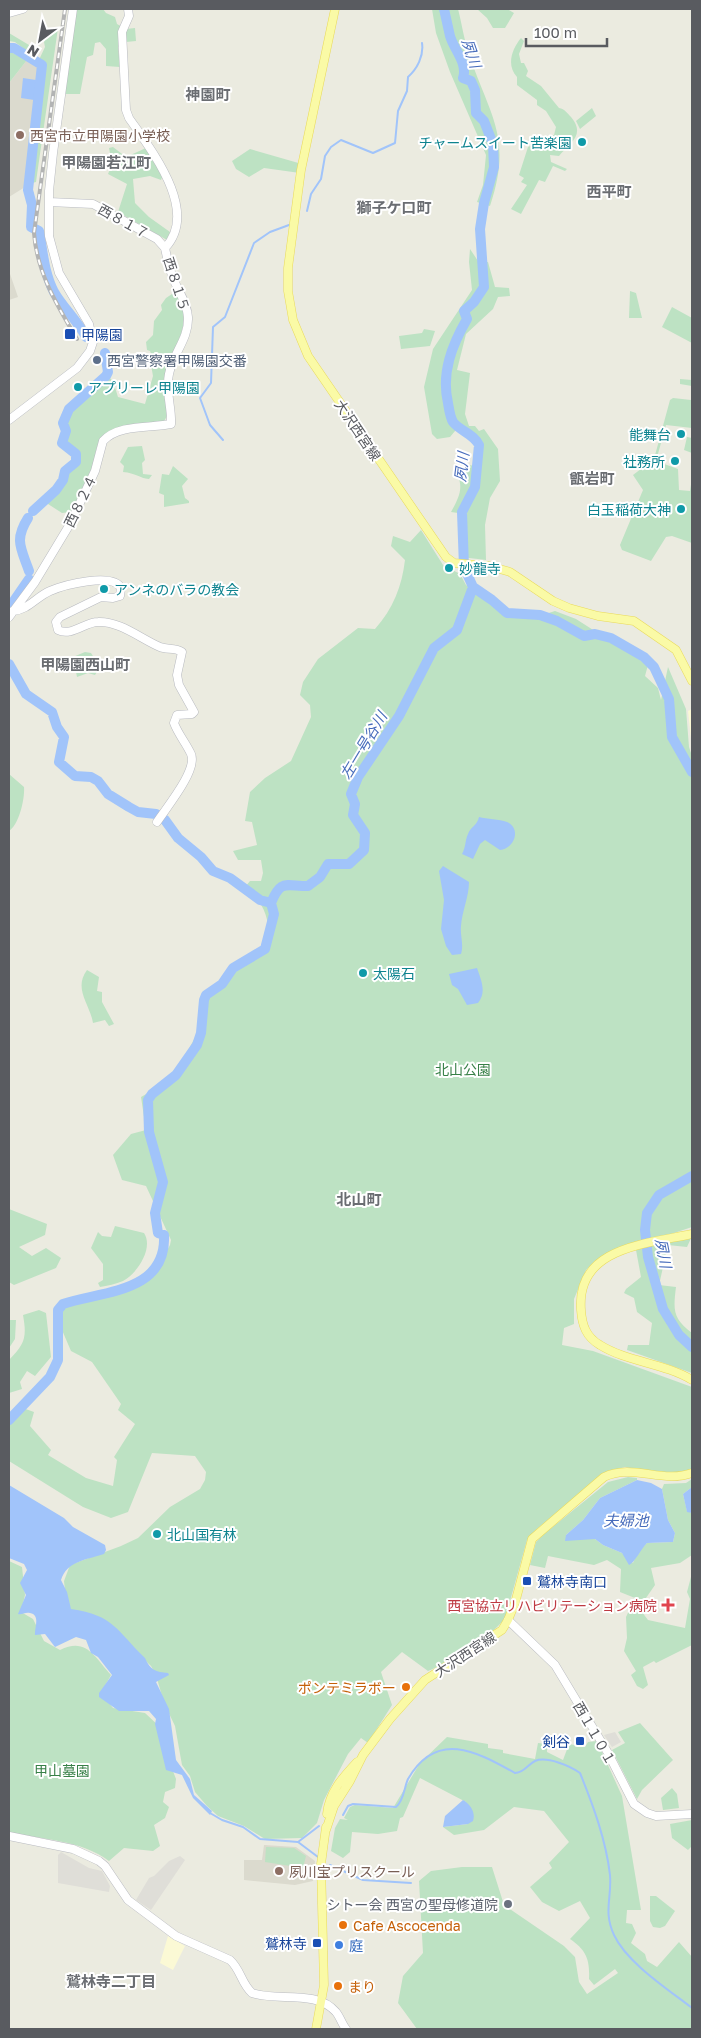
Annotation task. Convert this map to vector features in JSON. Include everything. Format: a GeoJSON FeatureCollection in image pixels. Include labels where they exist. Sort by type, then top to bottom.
{"type":"FeatureCollection","features":[{"type":"Feature","properties":{"kind":"main road","name":"大沢西宮線"},"geometry":{"type":"LineString","coordinates":[[335,9],[301,170],[288,268],[288,290],[294,320],[308,356],[433,541],[446,557],[457,563],[480,564],[510,572],[553,601],[569,608],[598,616],[629,620],[638,624],[676,650],[692,681]]}},
{"type":"Feature","properties":{"kind":"main road"},"geometry":{"type":"LineString","coordinates":[[692,1234],[657,1241],[612,1254],[593,1267],[581,1290],[583,1326],[590,1337],[604,1348],[692,1380]]}},
{"type":"Feature","properties":{"kind":"main road","name":"大沢西宮線"},"geometry":{"type":"LineString","coordinates":[[316,2029],[322,2003],[324,1950],[321,1864],[330,1798],[339,1782],[364,1755],[401,1705],[425,1680],[494,1637],[508,1620],[532,1539],[604,1477],[621,1471],[664,1478],[675,1478],[692,1473]]}},
{"type":"Feature","properties":{"kind":"street"},"geometry":{"type":"LineString","coordinates":[[9,14],[23,9]]}},
{"type":"Feature","properties":{"kind":"street"},"geometry":{"type":"LineString","coordinates":[[9,420],[77,368],[90,351],[93,342],[89,324],[67,289],[55,261],[49,236],[50,202],[66,47],[73,9]]}},
{"type":"Feature","properties":{"kind":"street","name":"西８１５"},"geometry":{"type":"LineString","coordinates":[[128,9],[129,16],[123,27],[121,49],[126,110],[162,165],[178,209],[175,230],[165,248],[172,276],[185,301],[188,315],[183,342],[173,358],[167,382],[171,424]]}},
{"type":"Feature","properties":{"kind":"street","name":"西８１７"},"geometry":{"type":"LineString","coordinates":[[50,202],[93,204],[159,240],[165,248]]}},
{"type":"Feature","properties":{"kind":"street","name":"西８２４"},"geometry":{"type":"LineString","coordinates":[[11,614],[38,577],[70,524],[95,471],[101,446],[106,438],[134,428],[171,424]]}},
{"type":"Feature","properties":{"kind":"street"},"geometry":{"type":"LineString","coordinates":[[11,614],[22,611],[38,597],[60,587],[98,580],[116,582],[121,588],[120,596],[113,598],[101,597],[60,617],[56,622],[58,630],[66,632],[101,622],[123,628],[163,648],[179,649],[182,652],[177,675],[179,684],[194,712],[192,714],[180,714],[174,720],[192,760],[176,797],[159,818]]}},
{"type":"Feature","properties":{"kind":"street","name":"西１１０１"},"geometry":{"type":"LineString","coordinates":[[508,1620],[555,1664],[608,1753],[634,1804],[647,1813],[656,1816],[692,1814]]}},
{"type":"Feature","properties":{"kind":"street"},"geometry":{"type":"LineString","coordinates":[[9,1836],[73,1849],[99,1861],[105,1866],[128,1900],[176,1936],[230,1960],[236,1966],[242,1982],[252,1993],[307,1999],[322,2003],[336,2012],[346,2029]]}},
{"type":"Feature","properties":{"kind":"shaded area","name":"西宮市立甲陽園小学校"},"geometry":{"type":"Polygon","coordinates":[[[27,60],[40,67],[25,187],[9,197],[9,83],[27,60]]]}},
{"type":"Feature","properties":{"kind":"shaded area"},"geometry":{"type":"Polygon","coordinates":[[[9,271],[18,297],[9,300],[9,271]]]}},
{"type":"Feature","properties":{"kind":"shaded area"},"geometry":{"type":"Polygon","coordinates":[[[692,709],[692,747],[688,711],[692,709]]]}},
{"type":"Feature","properties":{"kind":"shaded area"},"geometry":{"type":"Polygon","coordinates":[[[615,1732],[621,1742],[612,1747],[604,1735],[615,1732]]]}},
{"type":"Feature","properties":{"kind":"shaded area","name":"夙川宝プリスクール"},"geometry":{"type":"Polygon","coordinates":[[[264,1845],[296,1847],[315,1861],[313,1881],[295,1885],[244,1880],[244,1860],[262,1860],[264,1845]]]}},
{"type":"Feature","properties":{"kind":"shaded area"},"geometry":{"type":"Polygon","coordinates":[[[61,1852],[89,1868],[102,1871],[110,1886],[109,1892],[58,1883],[58,1855],[61,1852]]]}},
{"type":"Feature","properties":{"kind":"shaded area"},"geometry":{"type":"Polygon","coordinates":[[[180,1856],[185,1860],[151,1910],[136,1900],[149,1878],[154,1876],[169,1861],[180,1856]]]}},
{"type":"Feature","properties":{"kind":"shaded area"},"geometry":{"type":"Polygon","coordinates":[[[168,1936],[185,1946],[173,1970],[160,1963],[168,1936]]]}},
{"type":"Feature","properties":{"kind":"green space"},"geometry":{"type":"Polygon","coordinates":[[[77,9],[103,9],[106,13],[115,17],[117,24],[126,29],[135,28],[136,41],[126,42],[118,47],[120,67],[106,66],[106,49],[100,42],[95,43],[93,55],[87,57],[80,94],[64,94],[72,33],[77,9]]]}},
{"type":"Feature","properties":{"kind":"green space"},"geometry":{"type":"Polygon","coordinates":[[[432,9],[458,9],[467,49],[496,128],[499,144],[499,162],[497,182],[490,206],[477,202],[483,185],[486,155],[450,72],[436,33],[432,9]]]}},
{"type":"Feature","properties":{"kind":"green space"},"geometry":{"type":"Polygon","coordinates":[[[477,9],[507,9],[514,13],[505,28],[493,28],[487,18],[477,9]]]}},
{"type":"Feature","properties":{"kind":"green space"},"geometry":{"type":"Polygon","coordinates":[[[52,28],[58,28],[36,182],[32,183],[31,189],[34,193],[32,195],[25,191],[41,67],[37,64],[45,47],[44,42],[52,28]]]}},
{"type":"Feature","properties":{"kind":"green space"},"geometry":{"type":"Polygon","coordinates":[[[9,33],[34,48],[35,53],[32,55],[15,42],[9,41],[9,33]]]}},
{"type":"Feature","properties":{"kind":"green space"},"geometry":{"type":"Polygon","coordinates":[[[521,38],[524,41],[519,54],[521,63],[524,63],[528,71],[526,76],[541,86],[559,108],[563,109],[571,117],[575,123],[577,134],[572,143],[559,156],[550,155],[551,162],[567,169],[565,171],[553,166],[545,182],[539,180],[521,214],[511,209],[527,185],[521,182],[524,178],[519,175],[528,147],[554,135],[556,127],[546,111],[537,105],[537,100],[517,85],[517,77],[511,62],[515,47],[521,38]]]}},
{"type":"Feature","properties":{"kind":"green space"},"geometry":{"type":"Polygon","coordinates":[[[9,51],[27,60],[9,83],[9,51]]]}},
{"type":"Feature","properties":{"kind":"green space"},"geometry":{"type":"Polygon","coordinates":[[[592,108],[596,116],[580,129],[576,121],[592,108]]]}},
{"type":"Feature","properties":{"kind":"green space"},"geometry":{"type":"Polygon","coordinates":[[[113,147],[126,157],[146,148],[163,175],[161,180],[150,176],[133,179],[135,203],[149,217],[170,232],[167,240],[118,212],[127,184],[108,174],[112,164],[109,148],[113,147]]]}},
{"type":"Feature","properties":{"kind":"green space"},"geometry":{"type":"Polygon","coordinates":[[[250,149],[302,164],[300,173],[264,168],[249,177],[236,169],[232,161],[250,149]]]}},
{"type":"Feature","properties":{"kind":"green space"},"geometry":{"type":"Polygon","coordinates":[[[470,249],[478,261],[488,262],[495,287],[509,288],[510,296],[498,297],[493,309],[466,334],[457,370],[470,373],[465,414],[469,426],[475,426],[479,431],[484,429],[498,449],[500,481],[490,498],[485,525],[486,560],[461,557],[458,513],[451,512],[460,490],[458,477],[465,475],[465,470],[469,465],[475,466],[481,458],[482,445],[460,425],[450,437],[437,439],[432,434],[424,387],[433,349],[472,290],[469,262],[470,249]]]}},
{"type":"Feature","properties":{"kind":"green space"},"geometry":{"type":"Polygon","coordinates":[[[630,291],[636,293],[642,318],[629,318],[630,291]]]}},
{"type":"Feature","properties":{"kind":"green space"},"geometry":{"type":"Polygon","coordinates":[[[175,292],[182,306],[184,318],[182,330],[165,376],[163,394],[167,410],[166,418],[163,422],[100,439],[91,472],[77,502],[70,512],[62,513],[48,504],[47,498],[68,471],[73,458],[60,446],[61,422],[64,413],[105,374],[113,381],[118,397],[145,404],[153,376],[151,365],[154,362],[150,351],[147,350],[146,342],[153,335],[154,321],[162,310],[161,305],[166,298],[175,292]]]}},
{"type":"Feature","properties":{"kind":"green space"},"geometry":{"type":"Polygon","coordinates":[[[672,307],[692,318],[692,343],[662,327],[672,307]]]}},
{"type":"Feature","properties":{"kind":"green space"},"geometry":{"type":"Polygon","coordinates":[[[424,329],[435,331],[430,346],[401,349],[399,336],[422,333],[424,329]]]}},
{"type":"Feature","properties":{"kind":"green space"},"geometry":{"type":"Polygon","coordinates":[[[680,379],[692,380],[692,386],[680,384],[680,379]]]}},
{"type":"Feature","properties":{"kind":"green space"},"geometry":{"type":"Polygon","coordinates":[[[692,386],[692,428],[666,425],[656,461],[678,469],[679,490],[690,491],[692,478],[692,543],[672,536],[666,537],[651,561],[622,550],[620,545],[643,490],[633,475],[654,459],[670,400],[673,398],[691,400],[692,386]]]}},
{"type":"Feature","properties":{"kind":"green space"},"geometry":{"type":"Polygon","coordinates":[[[687,437],[692,438],[692,453],[684,450],[687,437]]]}},
{"type":"Feature","properties":{"kind":"green space"},"geometry":{"type":"Polygon","coordinates":[[[142,446],[145,460],[142,463],[143,474],[152,475],[149,479],[123,472],[124,466],[120,462],[128,447],[142,446]]]}},
{"type":"Feature","properties":{"kind":"green space"},"geometry":{"type":"Polygon","coordinates":[[[173,466],[188,479],[182,486],[185,498],[189,503],[164,507],[164,495],[159,493],[162,474],[169,475],[173,466]]]}},
{"type":"Feature","properties":{"kind":"green space","name":"北山公園"},"geometry":{"type":"Polygon","coordinates":[[[421,530],[443,565],[460,574],[466,585],[488,602],[533,618],[555,611],[576,619],[648,665],[645,676],[658,688],[661,700],[668,667],[686,709],[689,747],[692,756],[692,1227],[599,1258],[586,1270],[574,1299],[574,1324],[564,1328],[562,1345],[593,1351],[692,1387],[692,1470],[664,1475],[625,1467],[607,1472],[538,1528],[527,1540],[505,1619],[487,1637],[456,1659],[428,1671],[402,1652],[381,1672],[392,1705],[368,1743],[361,1738],[348,1754],[324,1800],[317,1823],[302,1838],[265,1839],[244,1826],[218,1816],[195,1792],[190,1776],[182,1765],[175,1726],[164,1703],[156,1675],[151,1666],[117,1634],[67,1609],[64,1581],[70,1565],[138,1538],[170,1507],[200,1489],[205,1480],[206,1472],[195,1456],[152,1453],[128,1512],[111,1518],[83,1507],[9,1461],[9,1419],[20,1407],[34,1412],[30,1426],[51,1450],[48,1455],[86,1478],[113,1486],[117,1460],[114,1457],[135,1424],[118,1410],[121,1404],[92,1362],[71,1351],[56,1316],[65,1305],[121,1291],[153,1277],[170,1245],[171,1240],[146,1186],[122,1180],[113,1155],[131,1134],[146,1130],[141,1097],[162,1085],[184,1058],[198,1032],[201,1001],[226,983],[231,973],[269,943],[267,919],[261,905],[252,892],[245,887],[250,881],[261,881],[263,873],[261,860],[238,860],[233,851],[257,845],[252,822],[245,821],[250,792],[265,778],[291,761],[311,717],[310,705],[300,695],[303,682],[318,659],[358,628],[375,629],[392,605],[402,579],[405,560],[391,546],[393,536],[410,542],[421,530]]]}},
{"type":"Feature","properties":{"kind":"green space"},"geometry":{"type":"Polygon","coordinates":[[[85,652],[91,653],[100,667],[95,675],[88,673],[77,677],[73,657],[85,652]]]}},
{"type":"Feature","properties":{"kind":"green space"},"geometry":{"type":"Polygon","coordinates":[[[9,774],[24,787],[24,792],[18,818],[13,828],[9,831],[9,774]]]}},
{"type":"Feature","properties":{"kind":"green space"},"geometry":{"type":"Polygon","coordinates":[[[87,970],[99,977],[97,991],[102,992],[102,1002],[114,1024],[109,1026],[105,1020],[93,1023],[82,990],[83,977],[87,970]]]}},
{"type":"Feature","properties":{"kind":"green space"},"geometry":{"type":"Polygon","coordinates":[[[9,1209],[47,1224],[45,1235],[19,1247],[32,1256],[46,1248],[61,1258],[56,1268],[14,1285],[9,1282],[9,1209]]]}},
{"type":"Feature","properties":{"kind":"green space"},"geometry":{"type":"Polygon","coordinates":[[[115,1226],[144,1233],[147,1239],[147,1246],[142,1260],[134,1273],[123,1281],[100,1287],[98,1283],[103,1280],[103,1264],[91,1248],[98,1232],[102,1236],[111,1237],[115,1226]]]}},
{"type":"Feature","properties":{"kind":"green space"},"geometry":{"type":"Polygon","coordinates":[[[692,1236],[687,1247],[668,1245],[659,1285],[676,1287],[676,1313],[681,1323],[692,1333],[692,1373],[627,1350],[628,1345],[649,1345],[652,1323],[637,1312],[634,1298],[624,1293],[626,1289],[641,1277],[636,1250],[692,1236]]]}},
{"type":"Feature","properties":{"kind":"green space"},"geometry":{"type":"Polygon","coordinates":[[[39,1310],[46,1313],[51,1357],[35,1376],[27,1371],[20,1382],[22,1389],[9,1393],[9,1360],[24,1340],[23,1315],[39,1310]]]}},
{"type":"Feature","properties":{"kind":"green space"},"geometry":{"type":"Polygon","coordinates":[[[9,1320],[16,1320],[15,1339],[9,1348],[9,1320]]]}},
{"type":"Feature","properties":{"kind":"green space"},"geometry":{"type":"Polygon","coordinates":[[[628,1477],[637,1478],[637,1480],[600,1498],[583,1520],[566,1535],[575,1539],[595,1539],[603,1545],[622,1553],[633,1563],[638,1551],[647,1543],[673,1542],[675,1533],[668,1520],[662,1489],[664,1484],[686,1483],[692,1479],[692,1487],[683,1494],[687,1511],[692,1513],[692,1555],[680,1563],[651,1568],[655,1585],[639,1608],[648,1620],[685,1628],[690,1599],[687,1592],[692,1573],[692,1645],[656,1663],[654,1661],[643,1667],[648,1685],[643,1689],[637,1686],[631,1675],[636,1671],[624,1651],[627,1638],[626,1617],[635,1598],[620,1592],[621,1569],[607,1560],[594,1565],[548,1556],[545,1568],[530,1565],[536,1542],[544,1534],[608,1482],[628,1477]]]}},
{"type":"Feature","properties":{"kind":"green space","name":"甲山墓園"},"geometry":{"type":"Polygon","coordinates":[[[9,1561],[22,1567],[25,1595],[21,1612],[33,1619],[44,1641],[60,1650],[77,1646],[89,1650],[111,1675],[101,1693],[113,1708],[145,1713],[161,1728],[164,1748],[176,1779],[175,1788],[165,1792],[163,1802],[169,1807],[165,1818],[154,1825],[160,1846],[153,1851],[124,1848],[109,1861],[98,1854],[74,1845],[9,1832],[9,1561]]]}},
{"type":"Feature","properties":{"kind":"green space"},"geometry":{"type":"Polygon","coordinates":[[[640,1723],[673,1760],[642,1790],[637,1799],[612,1750],[625,1743],[618,1732],[640,1723]]]}},
{"type":"Feature","properties":{"kind":"green space"},"geometry":{"type":"Polygon","coordinates":[[[447,1737],[488,1744],[488,1748],[503,1750],[503,1753],[535,1759],[538,1743],[547,1744],[547,1752],[563,1760],[569,1744],[585,1747],[588,1742],[597,1741],[622,1796],[641,1910],[627,1910],[626,1923],[632,1924],[636,1933],[631,1943],[645,1954],[647,1961],[657,1967],[679,1942],[692,1957],[692,2029],[417,2029],[398,2003],[403,1976],[423,1953],[419,1881],[431,1871],[462,1867],[492,1867],[504,1905],[564,1946],[575,1957],[579,1982],[587,1994],[618,1973],[615,1969],[594,1985],[589,1979],[589,1966],[586,1956],[580,1947],[570,1939],[590,1918],[580,1901],[559,1911],[542,1902],[530,1887],[552,1868],[549,1863],[569,1842],[544,1811],[514,1807],[484,1830],[454,1835],[443,1827],[468,1824],[466,1802],[420,1778],[403,1817],[400,1818],[397,1831],[378,1834],[352,1832],[350,1852],[343,1858],[331,1851],[335,1828],[340,1819],[348,1820],[344,1818],[350,1807],[355,1805],[393,1808],[420,1763],[447,1737]]]}},
{"type":"Feature","properties":{"kind":"green space"},"geometry":{"type":"Polygon","coordinates":[[[672,1788],[677,1794],[679,1808],[663,1810],[661,1798],[672,1788]]]}},
{"type":"Feature","properties":{"kind":"green space"},"geometry":{"type":"Polygon","coordinates":[[[692,1820],[692,1846],[688,1850],[672,1838],[670,1824],[692,1820]]]}},
{"type":"Feature","properties":{"kind":"green space"},"geometry":{"type":"Polygon","coordinates":[[[266,1847],[294,1848],[306,1856],[303,1868],[265,1862],[266,1847]]]}},
{"type":"Feature","properties":{"kind":"green space"},"geometry":{"type":"Polygon","coordinates":[[[650,1896],[656,1896],[675,1911],[665,1926],[660,1928],[653,1927],[650,1921],[650,1896]]]}},
{"type":"Feature","properties":{"kind":"water"},"geometry":{"type":"Polygon","coordinates":[[[23,78],[36,80],[34,100],[21,98],[23,78]]]}},
{"type":"Feature","properties":{"kind":"water"},"geometry":{"type":"Polygon","coordinates":[[[479,817],[507,822],[512,825],[515,834],[512,843],[505,849],[500,850],[485,840],[480,844],[473,859],[462,854],[468,834],[479,817]]]}},
{"type":"Feature","properties":{"kind":"water"},"geometry":{"type":"Polygon","coordinates":[[[443,866],[469,882],[461,926],[461,954],[452,955],[446,946],[441,929],[444,900],[439,871],[443,866]]]}},
{"type":"Feature","properties":{"kind":"water"},"geometry":{"type":"Polygon","coordinates":[[[477,968],[483,990],[481,999],[478,1003],[467,1005],[458,989],[452,985],[449,974],[477,968]]]}},
{"type":"Feature","properties":{"kind":"water","name":"夫婦池"},"geometry":{"type":"Polygon","coordinates":[[[637,1480],[651,1483],[662,1489],[668,1520],[675,1533],[673,1542],[647,1543],[629,1565],[622,1553],[603,1545],[595,1539],[565,1541],[566,1535],[583,1520],[600,1498],[637,1480]]]}},
{"type":"Feature","properties":{"kind":"water"},"geometry":{"type":"Polygon","coordinates":[[[9,1485],[64,1518],[73,1527],[105,1545],[106,1550],[104,1554],[72,1565],[64,1574],[61,1580],[67,1592],[71,1609],[97,1615],[106,1620],[121,1632],[145,1658],[151,1668],[168,1673],[169,1675],[156,1682],[169,1709],[176,1760],[190,1779],[194,1795],[212,1811],[210,1815],[193,1798],[182,1775],[166,1770],[155,1724],[156,1719],[149,1711],[119,1711],[99,1697],[99,1693],[112,1675],[98,1657],[91,1653],[86,1640],[76,1637],[55,1647],[45,1634],[35,1635],[36,1619],[33,1614],[18,1614],[26,1595],[20,1583],[27,1570],[24,1564],[9,1558],[9,1485]]]}},
{"type":"Feature","properties":{"kind":"water","name":"夫婦池"},"geometry":{"type":"Polygon","coordinates":[[[692,1487],[692,1513],[687,1512],[683,1494],[692,1487]]]}},
{"type":"Feature","properties":{"kind":"water"},"geometry":{"type":"Polygon","coordinates":[[[463,1800],[472,1809],[474,1814],[473,1821],[468,1824],[443,1827],[445,1816],[463,1800]]]}},
{"type":"Feature","properties":{"kind":"waterway","name":"夙川"},"geometry":{"type":"LineString","coordinates":[[444,9],[450,36],[464,67],[463,78],[471,81],[475,90],[476,113],[484,121],[493,144],[494,167],[484,203],[480,229],[484,287],[474,302],[464,311],[467,319],[449,360],[446,381],[446,392],[453,422],[474,438],[479,445],[475,487],[462,512],[464,567],[473,587],[507,613],[540,615],[557,621],[584,636],[595,634],[611,638],[644,657],[654,667],[669,699],[672,737],[692,772]]}},
{"type":"Feature","properties":{"kind":"waterway"},"geometry":{"type":"LineString","coordinates":[[307,211],[311,194],[321,179],[325,156],[331,147],[341,140],[373,153],[395,143],[398,111],[407,91],[408,77],[417,66],[421,57],[422,43]]}},
{"type":"Feature","properties":{"kind":"waterway"},"geometry":{"type":"LineString","coordinates":[[9,48],[14,48],[42,65],[28,190],[32,205],[31,227],[39,231],[46,270],[54,292],[86,337]]}},
{"type":"Feature","properties":{"kind":"waterway"},"geometry":{"type":"LineString","coordinates":[[223,440],[210,425],[200,398],[211,383],[213,327],[225,317],[254,243],[270,232],[289,225]]}},
{"type":"Feature","properties":{"kind":"waterway"},"geometry":{"type":"LineString","coordinates":[[33,511],[56,490],[63,480],[65,471],[76,462],[76,454],[62,443],[66,431],[63,423],[69,409],[106,376],[108,372],[105,353]]}},
{"type":"Feature","properties":{"kind":"waterway"},"geometry":{"type":"LineString","coordinates":[[28,518],[21,532],[20,544],[29,571]]}},
{"type":"Feature","properties":{"kind":"waterway"},"geometry":{"type":"LineString","coordinates":[[9,608],[29,579]]}},
{"type":"Feature","properties":{"kind":"waterway","name":"左一号谷川"},"geometry":{"type":"LineString","coordinates":[[271,903],[281,887],[289,885],[308,886],[320,877],[328,864],[349,864],[364,850],[365,833],[353,815],[355,804],[351,794],[358,777],[399,716],[434,648],[457,630],[473,587]]}},
{"type":"Feature","properties":{"kind":"waterway"},"geometry":{"type":"LineString","coordinates":[[9,664],[26,694],[52,712],[57,727],[64,737],[59,762],[75,776],[91,777],[98,781],[108,794],[138,812],[156,814],[165,820],[178,838],[201,857],[213,871],[230,878],[260,900],[271,903],[274,914],[265,949],[233,968],[222,984],[206,995],[201,1033],[197,1045],[176,1075],[152,1094],[148,1100],[149,1132],[163,1182],[155,1213],[158,1233],[164,1235],[162,1254],[155,1268],[144,1279],[129,1286],[113,1292],[63,1304],[58,1310],[58,1360],[50,1377],[9,1420]]}},
{"type":"Feature","properties":{"kind":"waterway","name":"夙川"},"geometry":{"type":"LineString","coordinates":[[692,1176],[659,1195],[647,1213],[645,1230],[648,1257],[663,1309],[679,1335],[692,1347]]}},
{"type":"Feature","properties":{"kind":"waterway"},"geometry":{"type":"LineString","coordinates":[[343,1815],[348,1806],[353,1804],[396,1807],[399,1804],[408,1779],[419,1764],[432,1754],[445,1750],[458,1749],[472,1752],[515,1773],[521,1772],[535,1761],[540,1760],[558,1762],[576,1770],[580,1773],[590,1798],[605,1849],[610,1875],[608,1912],[614,1935],[628,1956],[638,1966],[692,2008]]}},
{"type":"Feature","properties":{"kind":"waterway"},"geometry":{"type":"LineString","coordinates":[[210,1813],[222,1820],[243,1827],[260,1839],[298,1842],[318,1857]]}},
{"type":"Feature","properties":{"kind":"waterway"},"geometry":{"type":"LineString","coordinates":[[298,1842],[319,1826]]}},
{"type":"Feature","properties":{"kind":"waterway"},"geometry":{"type":"LineString","coordinates":[[330,1865],[363,1880],[411,1883]]}},
{"type":"Feature","properties":{"kind":"railway"},"geometry":{"type":"LineString","coordinates":[[65,9],[34,233],[39,262],[49,288],[77,339]]}},
{"type":"Feature","properties":{"kind":"place","name":"西宮市立甲陽園小学校"},"geometry":{"type":"Point","coordinates":[20,135]}},
{"type":"Feature","properties":{"kind":"place","name":"チャームスイート苦楽園"},"geometry":{"type":"Point","coordinates":[582,142]}},
{"type":"Feature","properties":{"kind":"place","name":"甲陽園"},"geometry":{"type":"Point","coordinates":[70,334]}},
{"type":"Feature","properties":{"kind":"place","name":"西宮警察署甲陽園交番"},"geometry":{"type":"Point","coordinates":[97,360]}},
{"type":"Feature","properties":{"kind":"place","name":"アプリーレ甲陽園"},"geometry":{"type":"Point","coordinates":[78,387]}},
{"type":"Feature","properties":{"kind":"place","name":"能舞台"},"geometry":{"type":"Point","coordinates":[681,434]}},
{"type":"Feature","properties":{"kind":"place","name":"社務所"},"geometry":{"type":"Point","coordinates":[675,461]}},
{"type":"Feature","properties":{"kind":"place","name":"白玉稲荷大神"},"geometry":{"type":"Point","coordinates":[681,509]}},
{"type":"Feature","properties":{"kind":"place","name":"妙龍寺"},"geometry":{"type":"Point","coordinates":[449,568]}},
{"type":"Feature","properties":{"kind":"place","name":"アンネのバラの教会"},"geometry":{"type":"Point","coordinates":[104,589]}},
{"type":"Feature","properties":{"kind":"place","name":"太陽石"},"geometry":{"type":"Point","coordinates":[363,973]}},
{"type":"Feature","properties":{"kind":"place","name":"北山国有林"},"geometry":{"type":"Point","coordinates":[157,1534]}},
{"type":"Feature","properties":{"kind":"place","name":"鷲林寺南口"},"geometry":{"type":"Point","coordinates":[527,1581]}},
{"type":"Feature","properties":{"kind":"place","name":"西宮協立リハビリテーション病院"},"geometry":{"type":"Point","coordinates":[668,1605]}},
{"type":"Feature","properties":{"kind":"place","name":"ポンテミラボー"},"geometry":{"type":"Point","coordinates":[406,1687]}},
{"type":"Feature","properties":{"kind":"place","name":"剣谷"},"geometry":{"type":"Point","coordinates":[580,1741]}},
{"type":"Feature","properties":{"kind":"place","name":"夙川宝プリスクール"},"geometry":{"type":"Point","coordinates":[279,1871]}},
{"type":"Feature","properties":{"kind":"place","name":"シトー会 西宮の聖母修道院"},"geometry":{"type":"Point","coordinates":[508,1904]}},
{"type":"Feature","properties":{"kind":"place","name":"Cafe Ascocenda"},"geometry":{"type":"Point","coordinates":[343,1925]}},
{"type":"Feature","properties":{"kind":"place","name":"鷲林寺"},"geometry":{"type":"Point","coordinates":[317,1943]}},
{"type":"Feature","properties":{"kind":"place","name":"庭"},"geometry":{"type":"Point","coordinates":[339,1945]}},
{"type":"Feature","properties":{"kind":"place","name":"まり"},"geometry":{"type":"Point","coordinates":[338,1986]}},
{"type":"Feature","properties":{"kind":"district","name":"神園町"},"geometry":{"type":"Point","coordinates":[208,94]}},
{"type":"Feature","properties":{"kind":"district","name":"甲陽園若江町"},"geometry":{"type":"Point","coordinates":[106,162]}},
{"type":"Feature","properties":{"kind":"district","name":"西平町"},"geometry":{"type":"Point","coordinates":[609,191]}},
{"type":"Feature","properties":{"kind":"district","name":"獅子ケ口町"},"geometry":{"type":"Point","coordinates":[394,207]}},
{"type":"Feature","properties":{"kind":"district","name":"甑岩町"},"geometry":{"type":"Point","coordinates":[592,478]}},
{"type":"Feature","properties":{"kind":"district","name":"甲陽園西山町"},"geometry":{"type":"Point","coordinates":[85,664]}},
{"type":"Feature","properties":{"kind":"district","name":"北山町"},"geometry":{"type":"Point","coordinates":[359,1199]}},
{"type":"Feature","properties":{"kind":"district","name":"鷲林寺二丁目"},"geometry":{"type":"Point","coordinates":[111,1981]}}]}
